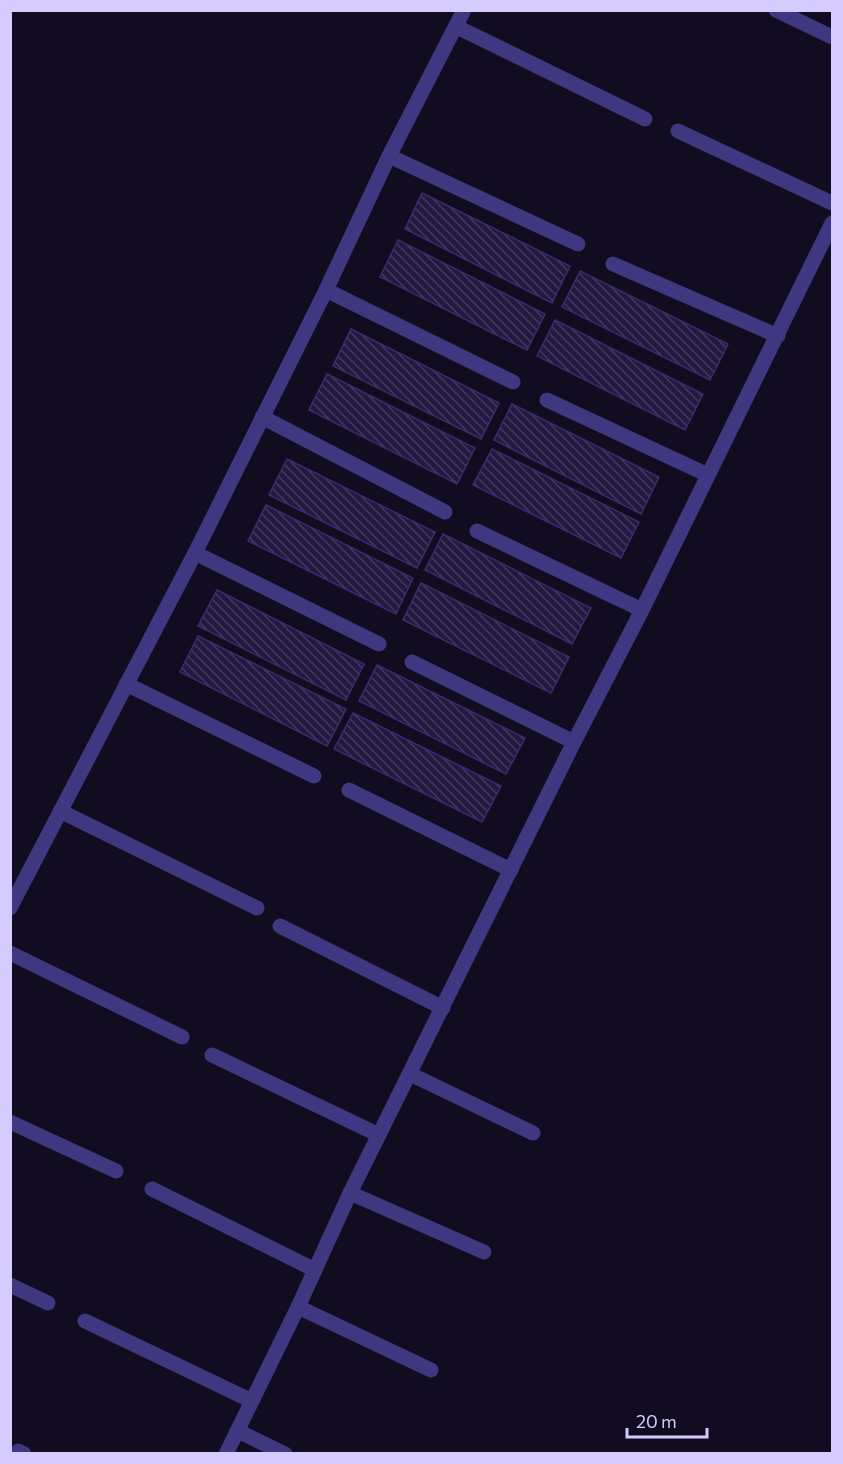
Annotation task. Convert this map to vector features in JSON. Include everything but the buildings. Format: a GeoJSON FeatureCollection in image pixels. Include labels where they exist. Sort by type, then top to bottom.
{"type":"FeatureCollection","features":[{"type":"Feature","properties":{"kind":"street"},"geometry":{"type":"LineString","coordinates":[[10,908],[195,553],[326,290],[389,156],[464,10]]}},
{"type":"Feature","properties":{"kind":"street"},"geometry":{"type":"LineString","coordinates":[[776,10],[832,37]]}},
{"type":"Feature","properties":{"kind":"street"},"geometry":{"type":"LineString","coordinates":[[457,27],[645,119]]}},
{"type":"Feature","properties":{"kind":"street"},"geometry":{"type":"LineString","coordinates":[[678,131],[832,203]]}},
{"type":"Feature","properties":{"kind":"street"},"geometry":{"type":"LineString","coordinates":[[389,156],[578,244]]}},
{"type":"Feature","properties":{"kind":"street"},"geometry":{"type":"LineString","coordinates":[[226,1454],[298,1307],[350,1192],[642,610],[832,223]]}},
{"type":"Feature","properties":{"kind":"street"},"geometry":{"type":"LineString","coordinates":[[614,264],[777,336]]}},
{"type":"Feature","properties":{"kind":"street"},"geometry":{"type":"LineString","coordinates":[[326,290],[513,382]]}},
{"type":"Feature","properties":{"kind":"street"},"geometry":{"type":"LineString","coordinates":[[546,400],[708,475]]}},
{"type":"Feature","properties":{"kind":"street"},"geometry":{"type":"LineString","coordinates":[[262,417],[445,512]]}},
{"type":"Feature","properties":{"kind":"street"},"geometry":{"type":"LineString","coordinates":[[477,531],[642,610]]}},
{"type":"Feature","properties":{"kind":"street"},"geometry":{"type":"LineString","coordinates":[[195,553],[379,644]]}},
{"type":"Feature","properties":{"kind":"street"},"geometry":{"type":"LineString","coordinates":[[412,662],[574,742]]}},
{"type":"Feature","properties":{"kind":"street"},"geometry":{"type":"LineString","coordinates":[[126,684],[314,776]]}},
{"type":"Feature","properties":{"kind":"street"},"geometry":{"type":"LineString","coordinates":[[350,790],[511,870]]}},
{"type":"Feature","properties":{"kind":"street"},"geometry":{"type":"LineString","coordinates":[[60,811],[257,908]]}},
{"type":"Feature","properties":{"kind":"street"},"geometry":{"type":"LineString","coordinates":[[280,926],[443,1008]]}},
{"type":"Feature","properties":{"kind":"street"},"geometry":{"type":"LineString","coordinates":[[10,953],[182,1037]]}},
{"type":"Feature","properties":{"kind":"street"},"geometry":{"type":"LineString","coordinates":[[212,1056],[379,1135]]}},
{"type":"Feature","properties":{"kind":"street"},"geometry":{"type":"LineString","coordinates":[[410,1074],[533,1133]]}},
{"type":"Feature","properties":{"kind":"street"},"geometry":{"type":"LineString","coordinates":[[10,1122],[116,1171]]}},
{"type":"Feature","properties":{"kind":"street"},"geometry":{"type":"LineString","coordinates":[[152,1188],[315,1270]]}},
{"type":"Feature","properties":{"kind":"street"},"geometry":{"type":"LineString","coordinates":[[350,1192],[484,1252]]}},
{"type":"Feature","properties":{"kind":"street"},"geometry":{"type":"LineString","coordinates":[[10,1285],[48,1303]]}},
{"type":"Feature","properties":{"kind":"street"},"geometry":{"type":"LineString","coordinates":[[298,1307],[431,1370]]}},
{"type":"Feature","properties":{"kind":"street"},"geometry":{"type":"LineString","coordinates":[[85,1322],[252,1401]]}},
{"type":"Feature","properties":{"kind":"street"},"geometry":{"type":"LineString","coordinates":[[238,1431],[285,1454]]}}]}
